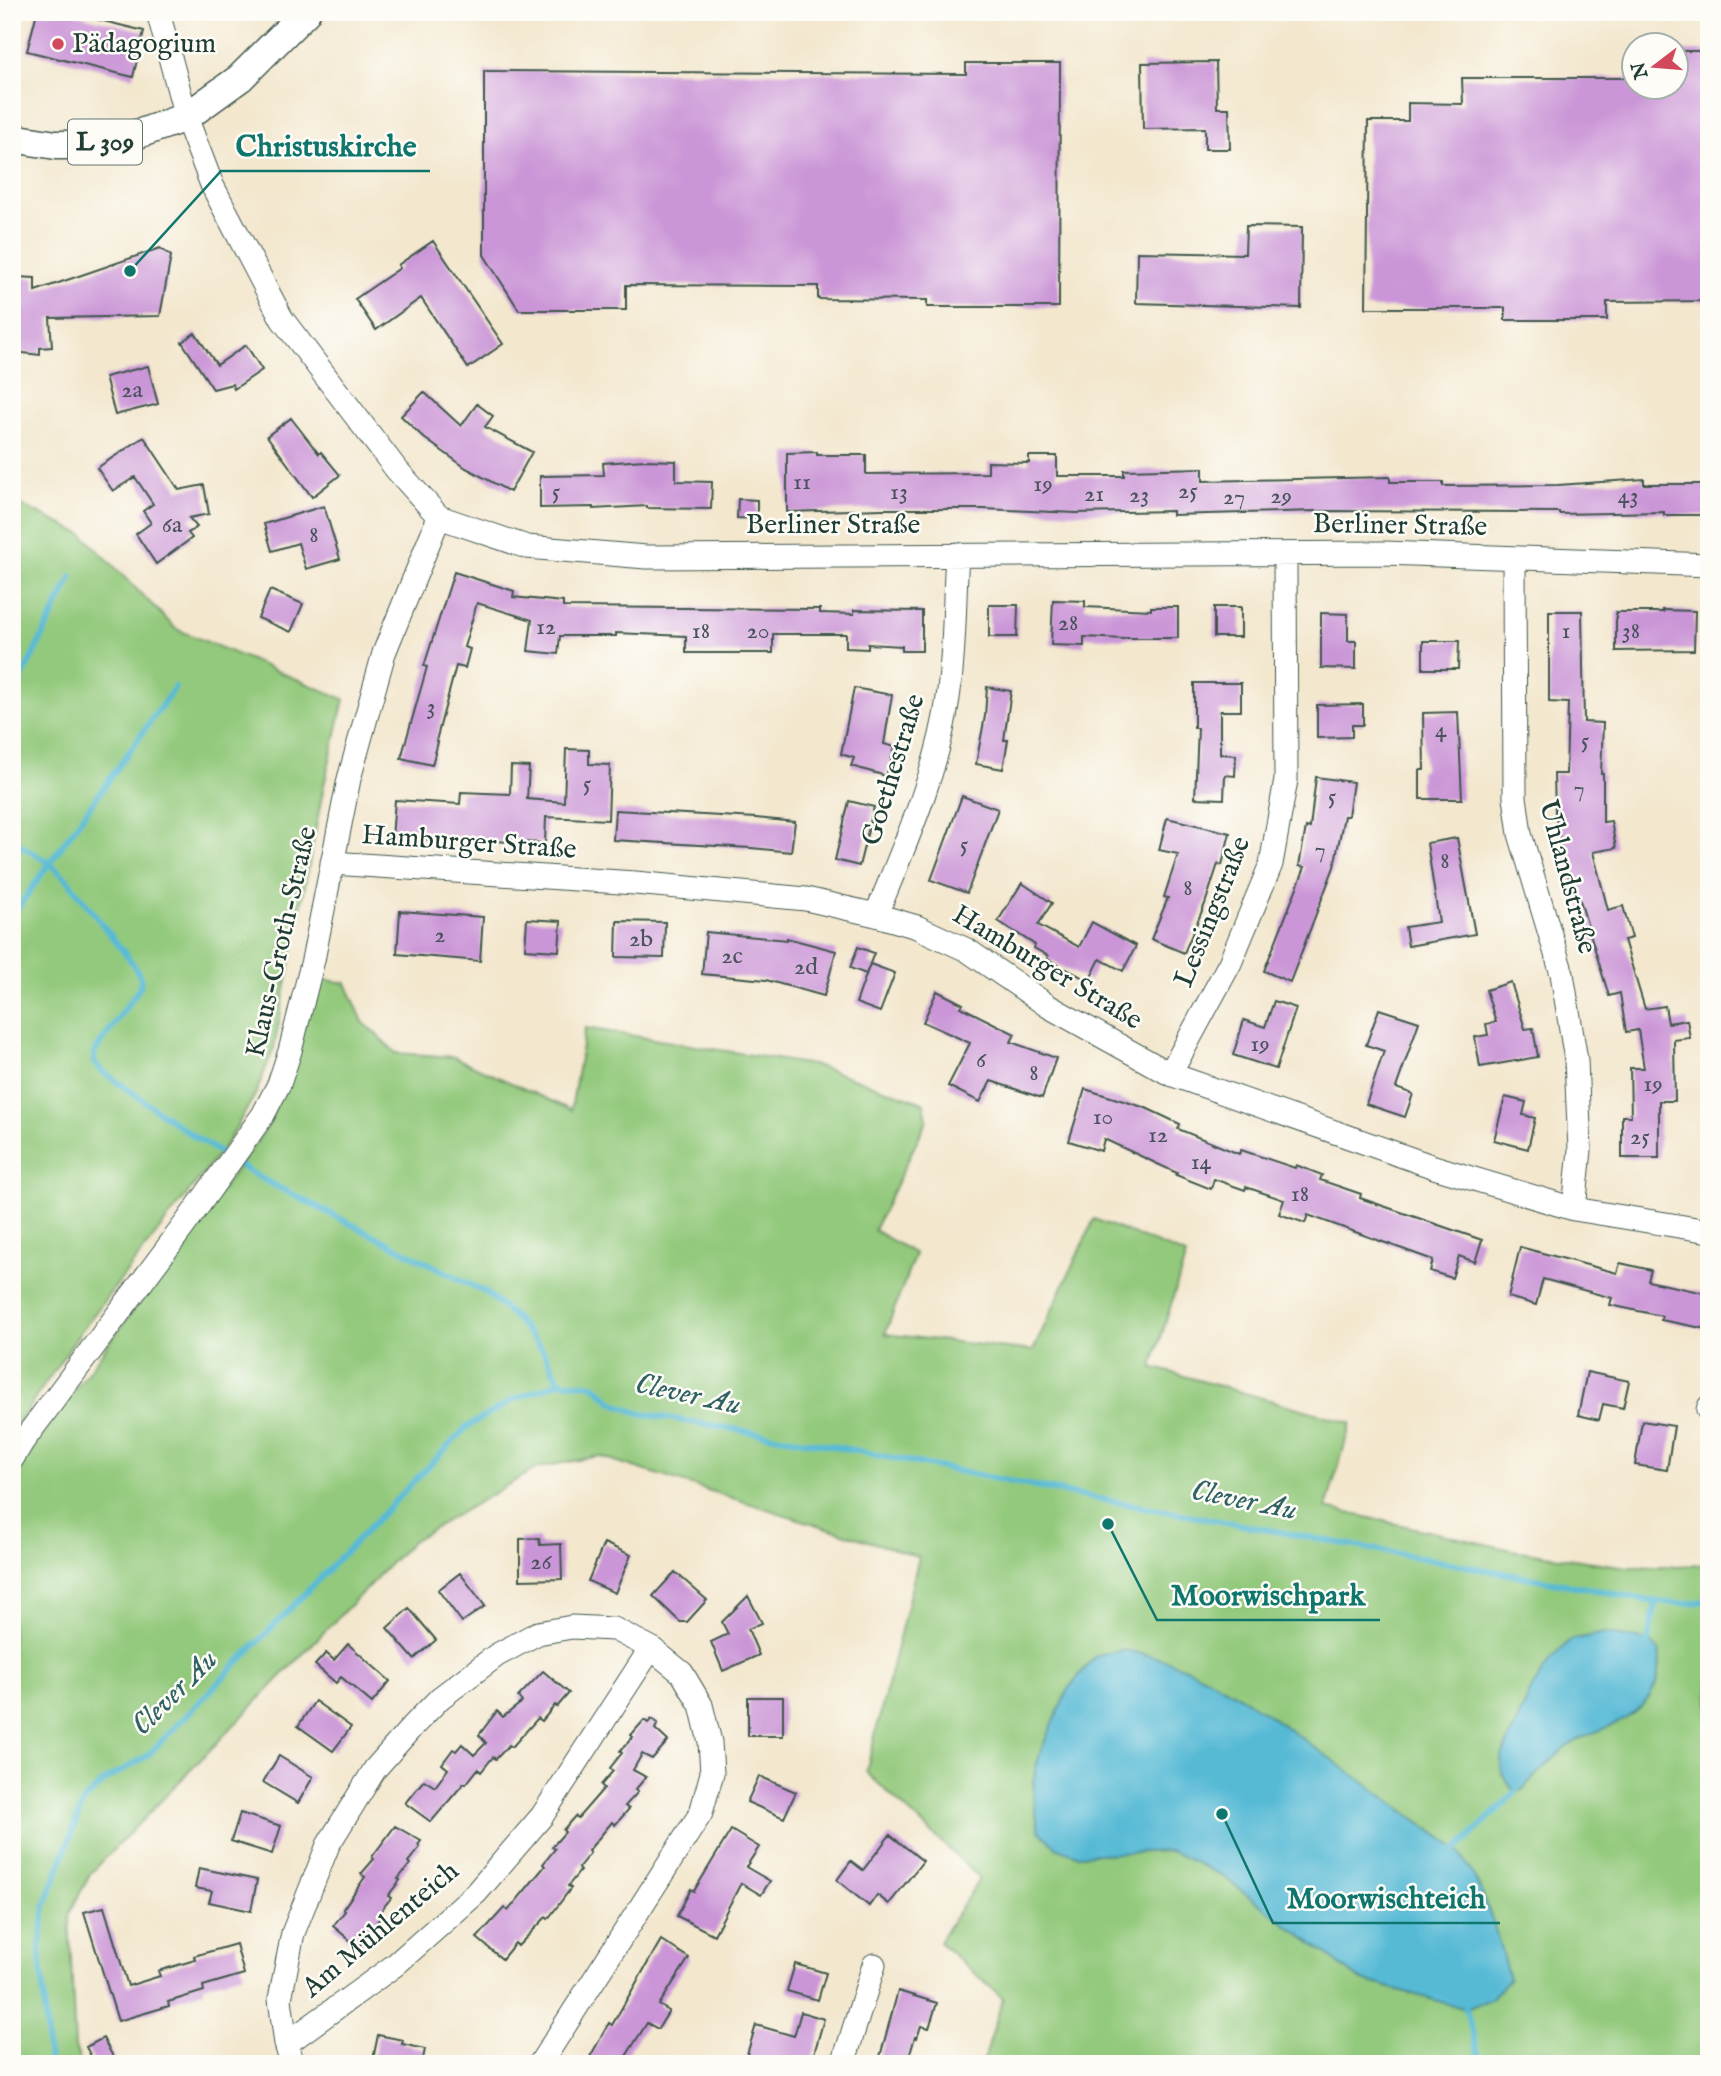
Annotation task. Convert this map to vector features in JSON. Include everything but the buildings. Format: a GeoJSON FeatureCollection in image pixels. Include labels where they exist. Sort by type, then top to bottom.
{"type":"FeatureCollection","features":[{"type":"Feature","properties":{"kind":"main road","name":"L 309"},"geometry":{"type":"LineString","coordinates":[[12,138],[56,145],[95,145],[186,117],[240,78],[306,12]]}},
{"type":"Feature","properties":{"kind":"street","name":"Berliner Straße"},"geometry":{"type":"LineString","coordinates":[[158,12],[186,117],[212,185],[282,318],[396,469],[439,517],[527,547],[646,557],[1385,553],[1709,565]]}},
{"type":"Feature","properties":{"kind":"street","name":"Klaus-Groth-Straße"},"geometry":{"type":"LineString","coordinates":[[16,1444],[186,1223],[263,1115],[279,1084],[313,960],[349,779],[384,653],[439,517]]}},
{"type":"Feature","properties":{"kind":"street","name":"Goethestraße"},"geometry":{"type":"LineString","coordinates":[[876,915],[909,835],[927,782],[948,698],[957,554]]}},
{"type":"Feature","properties":{"kind":"street","name":"Lessingstraße"},"geometry":{"type":"LineString","coordinates":[[1170,1074],[1230,963],[1272,864],[1286,780],[1285,554]]}},
{"type":"Feature","properties":{"kind":"street","name":"Uhlandstraße"},"geometry":{"type":"LineString","coordinates":[[1514,559],[1515,797],[1520,834],[1562,974],[1576,1060],[1580,1150],[1574,1209]]}},
{"type":"Feature","properties":{"kind":"street","name":"Hamburger Straße"},"geometry":{"type":"LineString","coordinates":[[332,863],[635,883],[806,899],[876,915],[917,927],[967,950],[1048,1006],[1170,1074],[1434,1167],[1574,1209],[1709,1231]]}},
{"type":"Feature","properties":{"kind":"street","name":"Am Mühlenteich"},"geometry":{"type":"LineString","coordinates":[[289,2054],[280,1999],[293,1933],[328,1845],[375,1769],[440,1698],[488,1662],[538,1633],[572,1627],[614,1629],[651,1648],[682,1673],[701,1705],[710,1742],[712,1773],[701,1813],[540,2064]]}},
{"type":"Feature","properties":{"kind":"street","name":"Am Mühlenteich"},"geometry":{"type":"LineString","coordinates":[[289,2054],[476,1893],[542,1816],[651,1648]]}},
{"type":"Feature","properties":{"kind":"street"},"geometry":{"type":"LineString","coordinates":[[843,2064],[874,1965]]}},
{"type":"Feature","properties":{"kind":"green space"},"geometry":{"type":"Polygon","coordinates":[[[12,501],[82,534],[176,629],[344,699],[324,785],[274,1048],[256,1093],[229,1140],[81,1331],[17,1425],[12,1422],[12,501]]]}},
{"type":"Feature","properties":{"kind":"green space"},"geometry":{"type":"Polygon","coordinates":[[[319,979],[346,983],[363,1022],[396,1053],[454,1057],[571,1110],[585,1028],[818,1066],[924,1103],[927,1120],[874,1230],[915,1254],[885,1334],[1033,1351],[1094,1219],[1186,1255],[1152,1367],[1351,1423],[1326,1508],[1512,1550],[1627,1567],[1709,1565],[1709,2064],[983,2064],[1003,1998],[939,1942],[980,1878],[866,1772],[919,1557],[599,1456],[537,1468],[412,1541],[90,1874],[69,1914],[75,2047],[81,2064],[12,2064],[12,1479],[269,1125],[319,979]]]}},
{"type":"Feature","properties":{"kind":"water"},"geometry":{"type":"Polygon","coordinates":[[[1605,1633],[1648,1641],[1659,1650],[1659,1670],[1649,1697],[1627,1718],[1573,1743],[1546,1765],[1522,1790],[1516,1792],[1502,1773],[1501,1758],[1532,1688],[1550,1660],[1570,1640],[1605,1633]]]}},
{"type":"Feature","properties":{"kind":"water"},"geometry":{"type":"Polygon","coordinates":[[[1121,1650],[1177,1665],[1230,1690],[1457,1849],[1483,1896],[1495,1927],[1509,1979],[1491,1999],[1466,2009],[1359,1979],[1221,1875],[1171,1851],[1076,1855],[1056,1847],[1039,1831],[1033,1798],[1035,1770],[1041,1750],[1068,1689],[1094,1657],[1121,1650]]]}},
{"type":"Feature","properties":{"kind":"waterway"},"geometry":{"type":"LineString","coordinates":[[12,698],[72,576]]}},
{"type":"Feature","properties":{"kind":"waterway"},"geometry":{"type":"LineString","coordinates":[[12,916],[175,687]]}},
{"type":"Feature","properties":{"kind":"waterway"},"geometry":{"type":"LineString","coordinates":[[12,840],[49,863],[66,878],[141,978],[140,987],[94,1053],[94,1062],[103,1072],[227,1157]]}},
{"type":"Feature","properties":{"kind":"waterway"},"geometry":{"type":"LineString","coordinates":[[236,1163],[260,1178],[485,1292],[515,1318],[542,1349],[560,1382]]}},
{"type":"Feature","properties":{"kind":"waterway","name":"Clever Au"},"geometry":{"type":"LineString","coordinates":[[49,2064],[40,1950],[45,1906],[84,1800],[106,1780],[147,1756],[467,1427],[513,1400],[560,1382],[594,1385],[612,1402],[638,1413],[822,1444],[1078,1495],[1645,1600],[1670,1603],[1709,1600]]}},
{"type":"Feature","properties":{"kind":"waterway"},"geometry":{"type":"LineString","coordinates":[[1648,1641],[1656,1603]]}},
{"type":"Feature","properties":{"kind":"waterway"},"geometry":{"type":"LineString","coordinates":[[1457,1849],[1516,1792]]}},
{"type":"Feature","properties":{"kind":"waterway"},"geometry":{"type":"LineString","coordinates":[[1466,2009],[1481,2064]]}},
{"type":"Feature","properties":{"kind":"place","name":"Pädagogium"},"geometry":{"type":"Point","coordinates":[58,44]}},
{"type":"Feature","properties":{"kind":"place","name":"Christuskirche"},"geometry":{"type":"Point","coordinates":[130,271]}},
{"type":"Feature","properties":{"kind":"place","name":"Moorwischpark"},"geometry":{"type":"Point","coordinates":[1108,1524]}},
{"type":"Feature","properties":{"kind":"place","name":"Moorwischteich"},"geometry":{"type":"Point","coordinates":[1222,1814]}}]}
